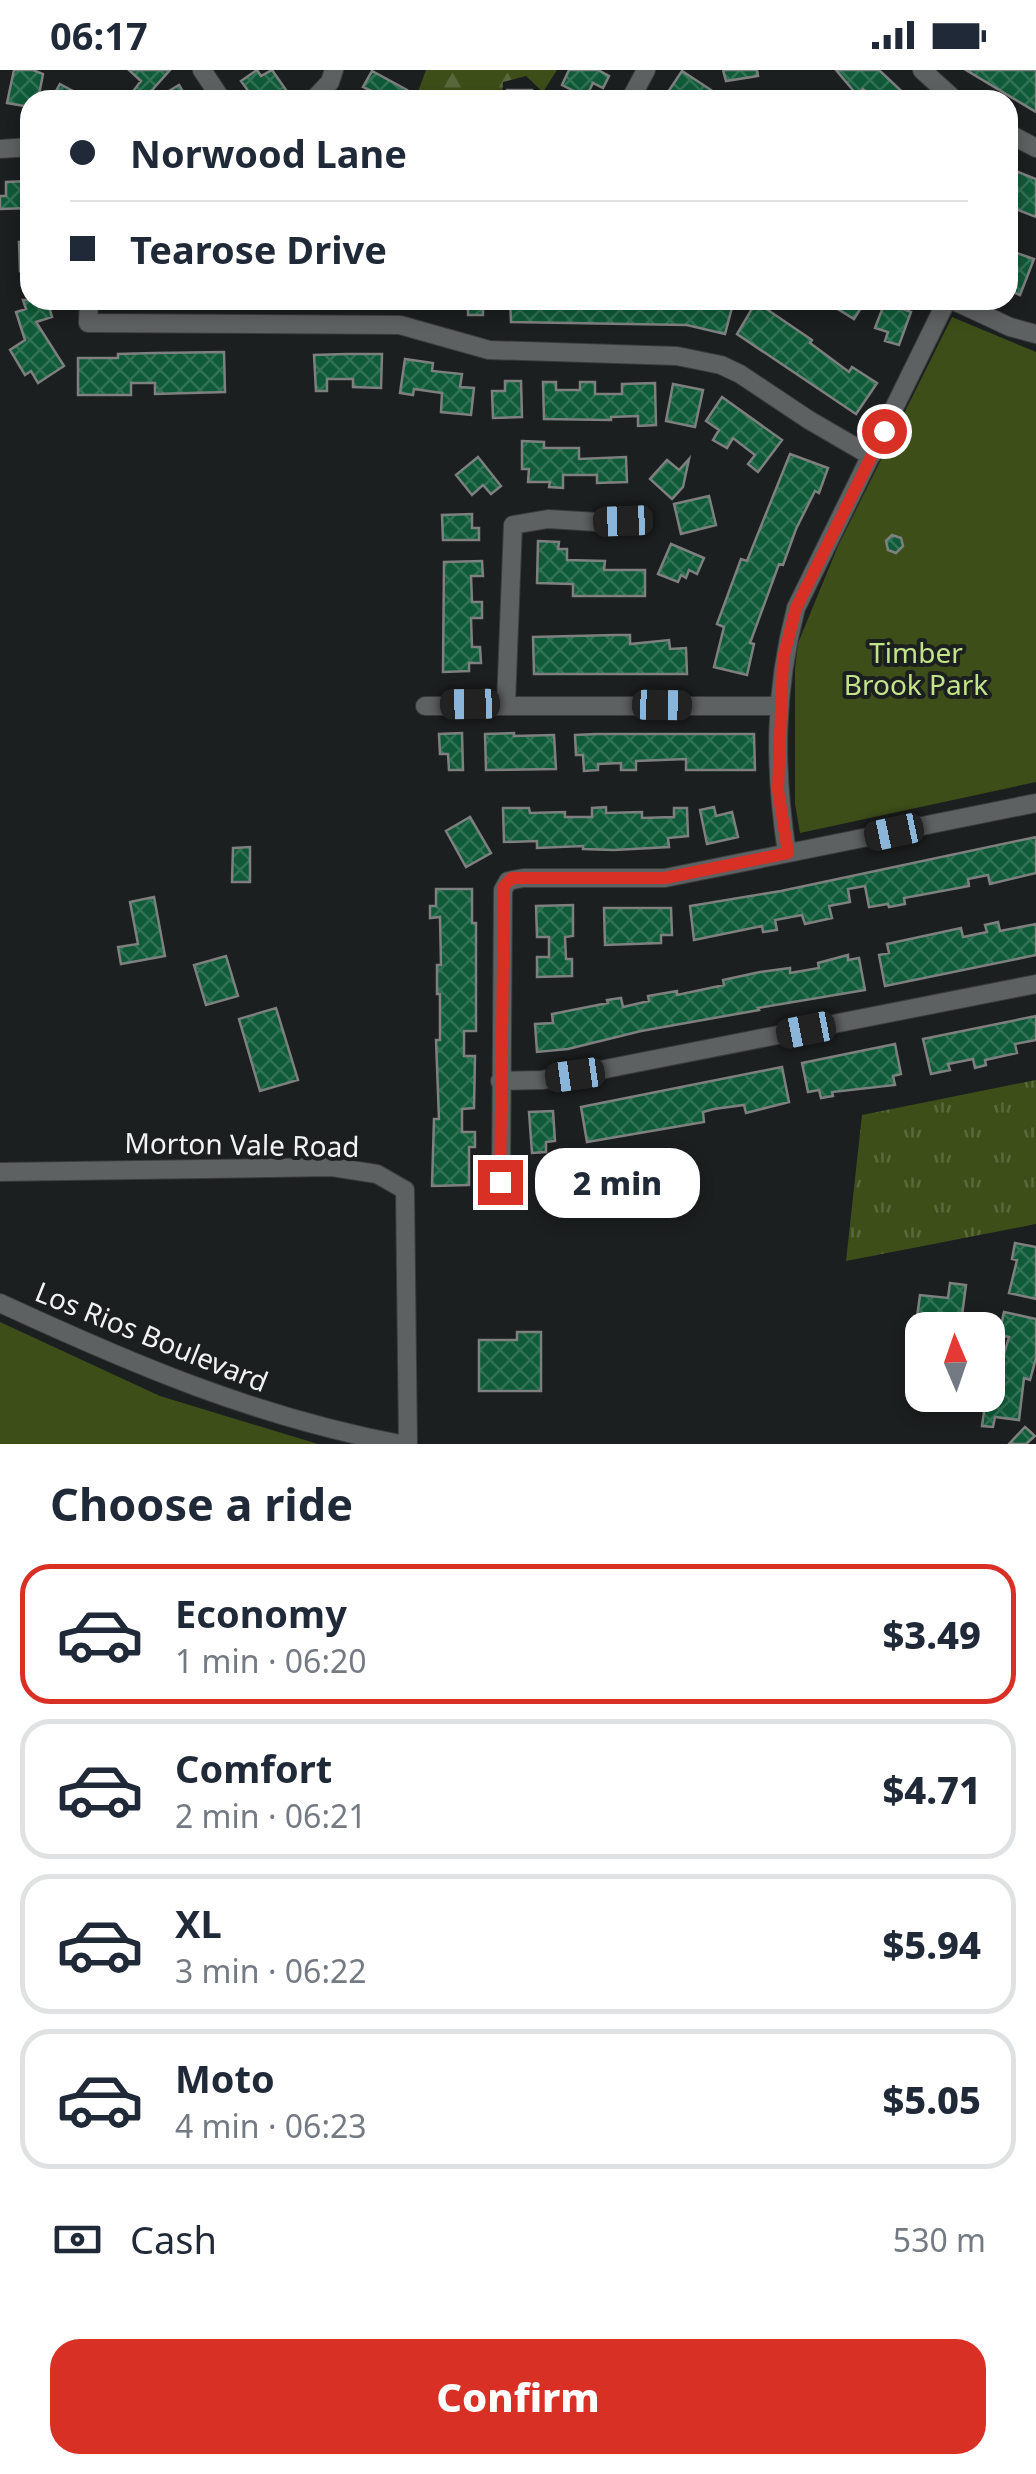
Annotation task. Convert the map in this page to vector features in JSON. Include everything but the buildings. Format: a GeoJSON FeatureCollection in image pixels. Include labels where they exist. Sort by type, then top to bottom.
{"type":"FeatureCollection","features":[{"type":"Feature","properties":{"kind":"street"},"geometry":{"type":"LineString","coordinates":[[922,70],[944,90]]}},
{"type":"Feature","properties":{"kind":"street"},"geometry":{"type":"LineString","coordinates":[[89,310],[88,322],[400,325],[485,349],[700,360],[740,374],[871,456]]}},
{"type":"Feature","properties":{"kind":"street"},"geometry":{"type":"LineString","coordinates":[[788,853],[778,790],[780,706],[783,659],[796,608],[944,310]]}},
{"type":"Feature","properties":{"kind":"street"},"geometry":{"type":"LineString","coordinates":[[972,310],[1036,334]]}},
{"type":"Feature","properties":{"kind":"street"},"geometry":{"type":"LineString","coordinates":[[506,704],[512,525],[548,520],[630,524]]}},
{"type":"Feature","properties":{"kind":"street"},"geometry":{"type":"LineString","coordinates":[[425,706],[780,706]]}},
{"type":"Feature","properties":{"kind":"street"},"geometry":{"type":"LineString","coordinates":[[500,1182],[503,890],[508,881],[665,878],[1036,803]]}},
{"type":"Feature","properties":{"kind":"street"},"geometry":{"type":"LineString","coordinates":[[500,1081],[575,1075],[1036,984]]}},
{"type":"Feature","properties":{"kind":"street","name":"Morton Vale Road"},"geometry":{"type":"LineString","coordinates":[[0,1172],[332,1168],[377,1174],[405,1190],[408,1444]]}},
{"type":"Feature","properties":{"kind":"street","name":"Los Rios Boulevard"},"geometry":{"type":"LineString","coordinates":[[0,1303],[132,1364],[221,1398],[312,1425],[400,1444]]}},
{"type":"Feature","properties":{"kind":"green space"},"geometry":{"type":"Polygon","coordinates":[[[426,70],[557,70],[544,90],[526,76],[503,82],[503,90],[419,90],[426,70]]]}},
{"type":"Feature","properties":{"kind":"green space","name":"Timber Brook Park"},"geometry":{"type":"Polygon","coordinates":[[[952,317],[1036,352],[1036,782],[800,833],[795,804],[798,643],[838,546],[952,317]]]}},
{"type":"Feature","properties":{"kind":"green space"},"geometry":{"type":"Polygon","coordinates":[[[1036,1080],[1036,1224],[846,1261],[862,1115],[1036,1080]]]}},
{"type":"Feature","properties":{"kind":"green space"},"geometry":{"type":"Polygon","coordinates":[[[0,1322],[160,1396],[318,1444],[0,1444],[0,1322]]]}},
{"type":"Feature","properties":{"kind":"route"},"geometry":{"type":"LineString","coordinates":[[500,1182],[504,886],[512,878],[665,878],[788,853],[778,790],[783,659],[796,608],[884,431]]}}]}
